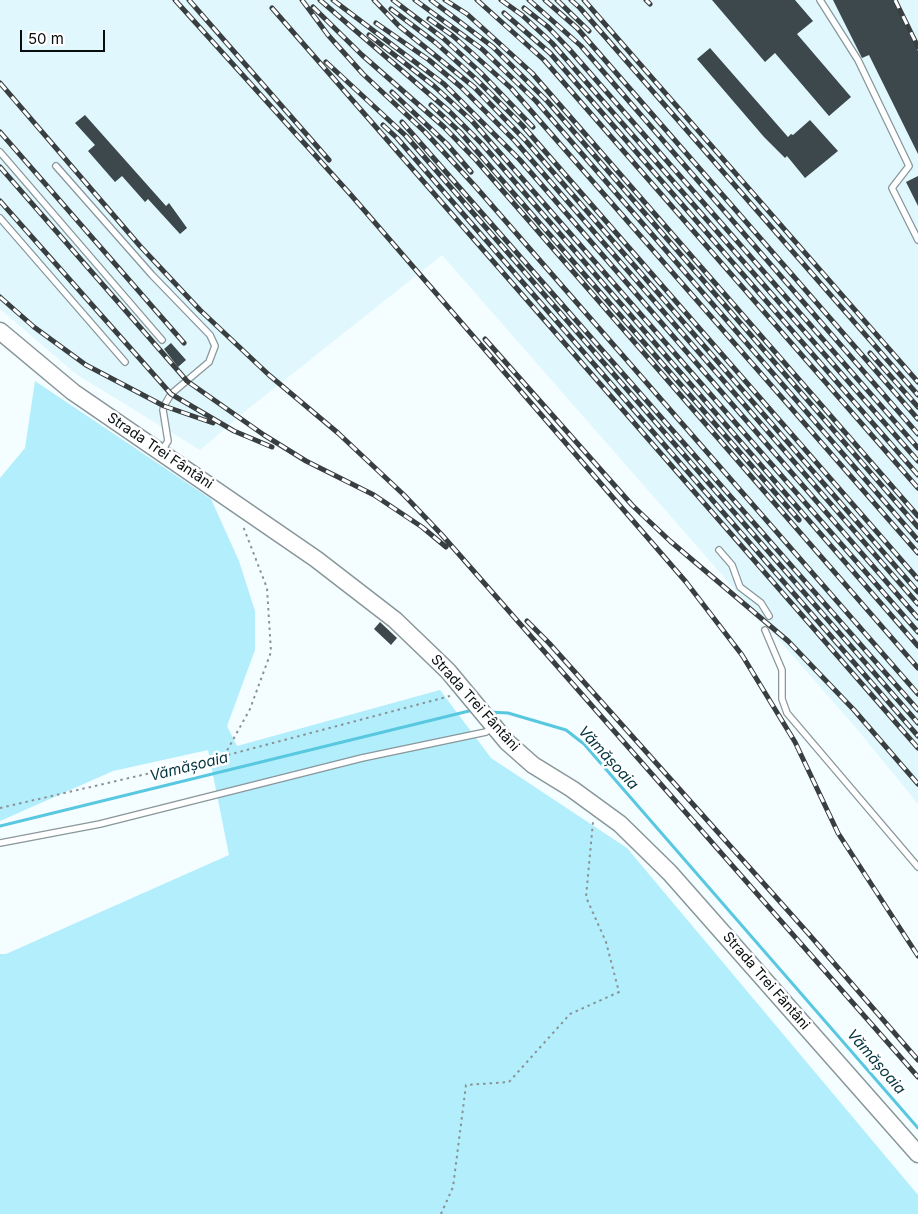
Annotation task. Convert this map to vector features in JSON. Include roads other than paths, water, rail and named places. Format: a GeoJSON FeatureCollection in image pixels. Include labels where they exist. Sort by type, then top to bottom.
{"type":"FeatureCollection","features":[{"type":"Feature","properties":{"kind":"main road","name":"Strada Trei Fântâni"},"geometry":{"type":"LineString","coordinates":[[0,331],[73,392],[248,511],[376,604],[429,651],[472,698],[507,742],[532,765],[600,809],[641,843],[670,873],[918,1154]]}},
{"type":"Feature","properties":{"kind":"lane"},"geometry":{"type":"LineString","coordinates":[[820,0],[858,60],[909,166],[892,188],[918,240]]}},
{"type":"Feature","properties":{"kind":"lane"},"geometry":{"type":"LineString","coordinates":[[0,152],[162,340]]}},
{"type":"Feature","properties":{"kind":"lane"},"geometry":{"type":"LineString","coordinates":[[56,166],[152,275],[210,335],[215,346],[209,362],[171,394],[164,406],[168,441],[161,452]]}},
{"type":"Feature","properties":{"kind":"lane"},"geometry":{"type":"LineString","coordinates":[[0,218],[125,362]]}},
{"type":"Feature","properties":{"kind":"lane"},"geometry":{"type":"LineString","coordinates":[[719,550],[732,565],[740,586],[761,603],[769,616]]}},
{"type":"Feature","properties":{"kind":"lane"},"geometry":{"type":"LineString","coordinates":[[766,630],[782,670],[782,699],[787,713],[918,867]]}},
{"type":"Feature","properties":{"kind":"lane"},"geometry":{"type":"LineString","coordinates":[[0,843],[100,824],[352,761],[486,732],[492,724]]}},
{"type":"Feature","properties":{"kind":"waterway","name":"Vămășoaia"},"geometry":{"type":"LineString","coordinates":[[0,826],[473,710]]}},
{"type":"Feature","properties":{"kind":"waterway","name":"Vămășoaia"},"geometry":{"type":"LineString","coordinates":[[489,712],[508,713],[566,730],[584,744],[918,1128]]}},
{"type":"Feature","properties":{"kind":"railway"},"geometry":{"type":"LineString","coordinates":[[175,0],[351,195],[686,582],[742,655],[795,742],[838,833],[918,956]]}},
{"type":"Feature","properties":{"kind":"railway"},"geometry":{"type":"LineString","coordinates":[[189,0],[329,160]]}},
{"type":"Feature","properties":{"kind":"railway"},"geometry":{"type":"LineString","coordinates":[[302,0],[328,35],[363,74],[425,132],[475,186],[918,694]]}},
{"type":"Feature","properties":{"kind":"railway"},"geometry":{"type":"LineString","coordinates":[[320,0],[449,111],[482,144],[918,646]]}},
{"type":"Feature","properties":{"kind":"railway"},"geometry":{"type":"LineString","coordinates":[[333,0],[444,84],[520,160],[918,618]]}},
{"type":"Feature","properties":{"kind":"railway"},"geometry":{"type":"LineString","coordinates":[[374,0],[399,26],[474,87],[526,141],[918,592]]}},
{"type":"Feature","properties":{"kind":"railway"},"geometry":{"type":"LineString","coordinates":[[393,0],[443,38],[480,72],[533,127]]}},
{"type":"Feature","properties":{"kind":"railway"},"geometry":{"type":"LineString","coordinates":[[415,0],[482,49],[536,101],[918,540]]}},
{"type":"Feature","properties":{"kind":"railway"},"geometry":{"type":"LineString","coordinates":[[431,0],[493,47],[548,102],[918,527]]}},
{"type":"Feature","properties":{"kind":"railway"},"geometry":{"type":"LineString","coordinates":[[445,0],[467,14],[532,73],[918,516]]}},
{"type":"Feature","properties":{"kind":"railway"},"geometry":{"type":"LineString","coordinates":[[477,0],[544,60],[918,488]]}},
{"type":"Feature","properties":{"kind":"railway"},"geometry":{"type":"LineString","coordinates":[[501,0],[522,15],[552,43],[918,461]]}},
{"type":"Feature","properties":{"kind":"railway"},"geometry":{"type":"LineString","coordinates":[[529,0],[581,46],[918,434]]}},
{"type":"Feature","properties":{"kind":"railway"},"geometry":{"type":"LineString","coordinates":[[545,0],[577,28],[918,419]]}},
{"type":"Feature","properties":{"kind":"railway"},"geometry":{"type":"LineString","coordinates":[[557,0],[589,31]]}},
{"type":"Feature","properties":{"kind":"railway"},"geometry":{"type":"LineString","coordinates":[[571,0],[918,395]]}},
{"type":"Feature","properties":{"kind":"railway"},"geometry":{"type":"LineString","coordinates":[[584,0],[918,382]]}},
{"type":"Feature","properties":{"kind":"railway"},"geometry":{"type":"LineString","coordinates":[[646,0],[650,4]]}},
{"type":"Feature","properties":{"kind":"railway"},"geometry":{"type":"LineString","coordinates":[[895,0],[918,47]]}},
{"type":"Feature","properties":{"kind":"railway"},"geometry":{"type":"LineString","coordinates":[[313,7],[362,55],[444,127],[476,160],[918,668]]}},
{"type":"Feature","properties":{"kind":"railway"},"geometry":{"type":"LineString","coordinates":[[272,8],[918,748]]}},
{"type":"Feature","properties":{"kind":"railway"},"geometry":{"type":"LineString","coordinates":[[524,8],[548,27],[569,49],[918,448]]}},
{"type":"Feature","properties":{"kind":"railway"},"geometry":{"type":"LineString","coordinates":[[391,9],[436,43],[476,79],[522,125],[918,579]]}},
{"type":"Feature","properties":{"kind":"railway"},"geometry":{"type":"LineString","coordinates":[[504,13],[550,53],[918,475]]}},
{"type":"Feature","properties":{"kind":"railway"},"geometry":{"type":"LineString","coordinates":[[429,19],[453,36],[511,88],[918,553]]}},
{"type":"Feature","properties":{"kind":"railway"},"geometry":{"type":"LineString","coordinates":[[376,23],[429,60],[461,87],[515,141],[918,604]]}},
{"type":"Feature","properties":{"kind":"railway"},"geometry":{"type":"LineString","coordinates":[[369,35],[434,86],[472,121],[918,632]]}},
{"type":"Feature","properties":{"kind":"railway"},"geometry":{"type":"LineString","coordinates":[[326,62],[406,136],[918,723]]}},
{"type":"Feature","properties":{"kind":"railway"},"geometry":{"type":"LineString","coordinates":[[0,83],[140,246],[200,310],[269,375],[338,433],[404,495],[442,535],[918,1077]]}},
{"type":"Feature","properties":{"kind":"railway"},"geometry":{"type":"LineString","coordinates":[[392,92],[447,144],[471,172]]}},
{"type":"Feature","properties":{"kind":"railway"},"geometry":{"type":"LineString","coordinates":[[431,105],[460,132],[799,520]]}},
{"type":"Feature","properties":{"kind":"railway"},"geometry":{"type":"LineString","coordinates":[[402,122],[918,710]]}},
{"type":"Feature","properties":{"kind":"railway"},"geometry":{"type":"LineString","coordinates":[[383,125],[397,138],[918,736]]}},
{"type":"Feature","properties":{"kind":"railway"},"geometry":{"type":"LineString","coordinates":[[0,132],[184,343]]}},
{"type":"Feature","properties":{"kind":"railway"},"geometry":{"type":"LineString","coordinates":[[0,167],[187,381],[264,435],[306,461],[374,495],[422,527],[446,547]]}},
{"type":"Feature","properties":{"kind":"railway"},"geometry":{"type":"LineString","coordinates":[[0,201],[171,394],[234,431],[272,447]]}},
{"type":"Feature","properties":{"kind":"railway"},"geometry":{"type":"LineString","coordinates":[[0,297],[34,327],[86,365],[164,406],[213,423]]}},
{"type":"Feature","properties":{"kind":"railway"},"geometry":{"type":"LineString","coordinates":[[485,339],[632,505],[670,541],[788,641],[854,710],[918,784]]}},
{"type":"Feature","properties":{"kind":"railway"},"geometry":{"type":"LineString","coordinates":[[870,353],[918,407]]}},
{"type":"Feature","properties":{"kind":"railway"},"geometry":{"type":"LineString","coordinates":[[527,621],[549,643],[807,932],[918,1060]]}}]}
